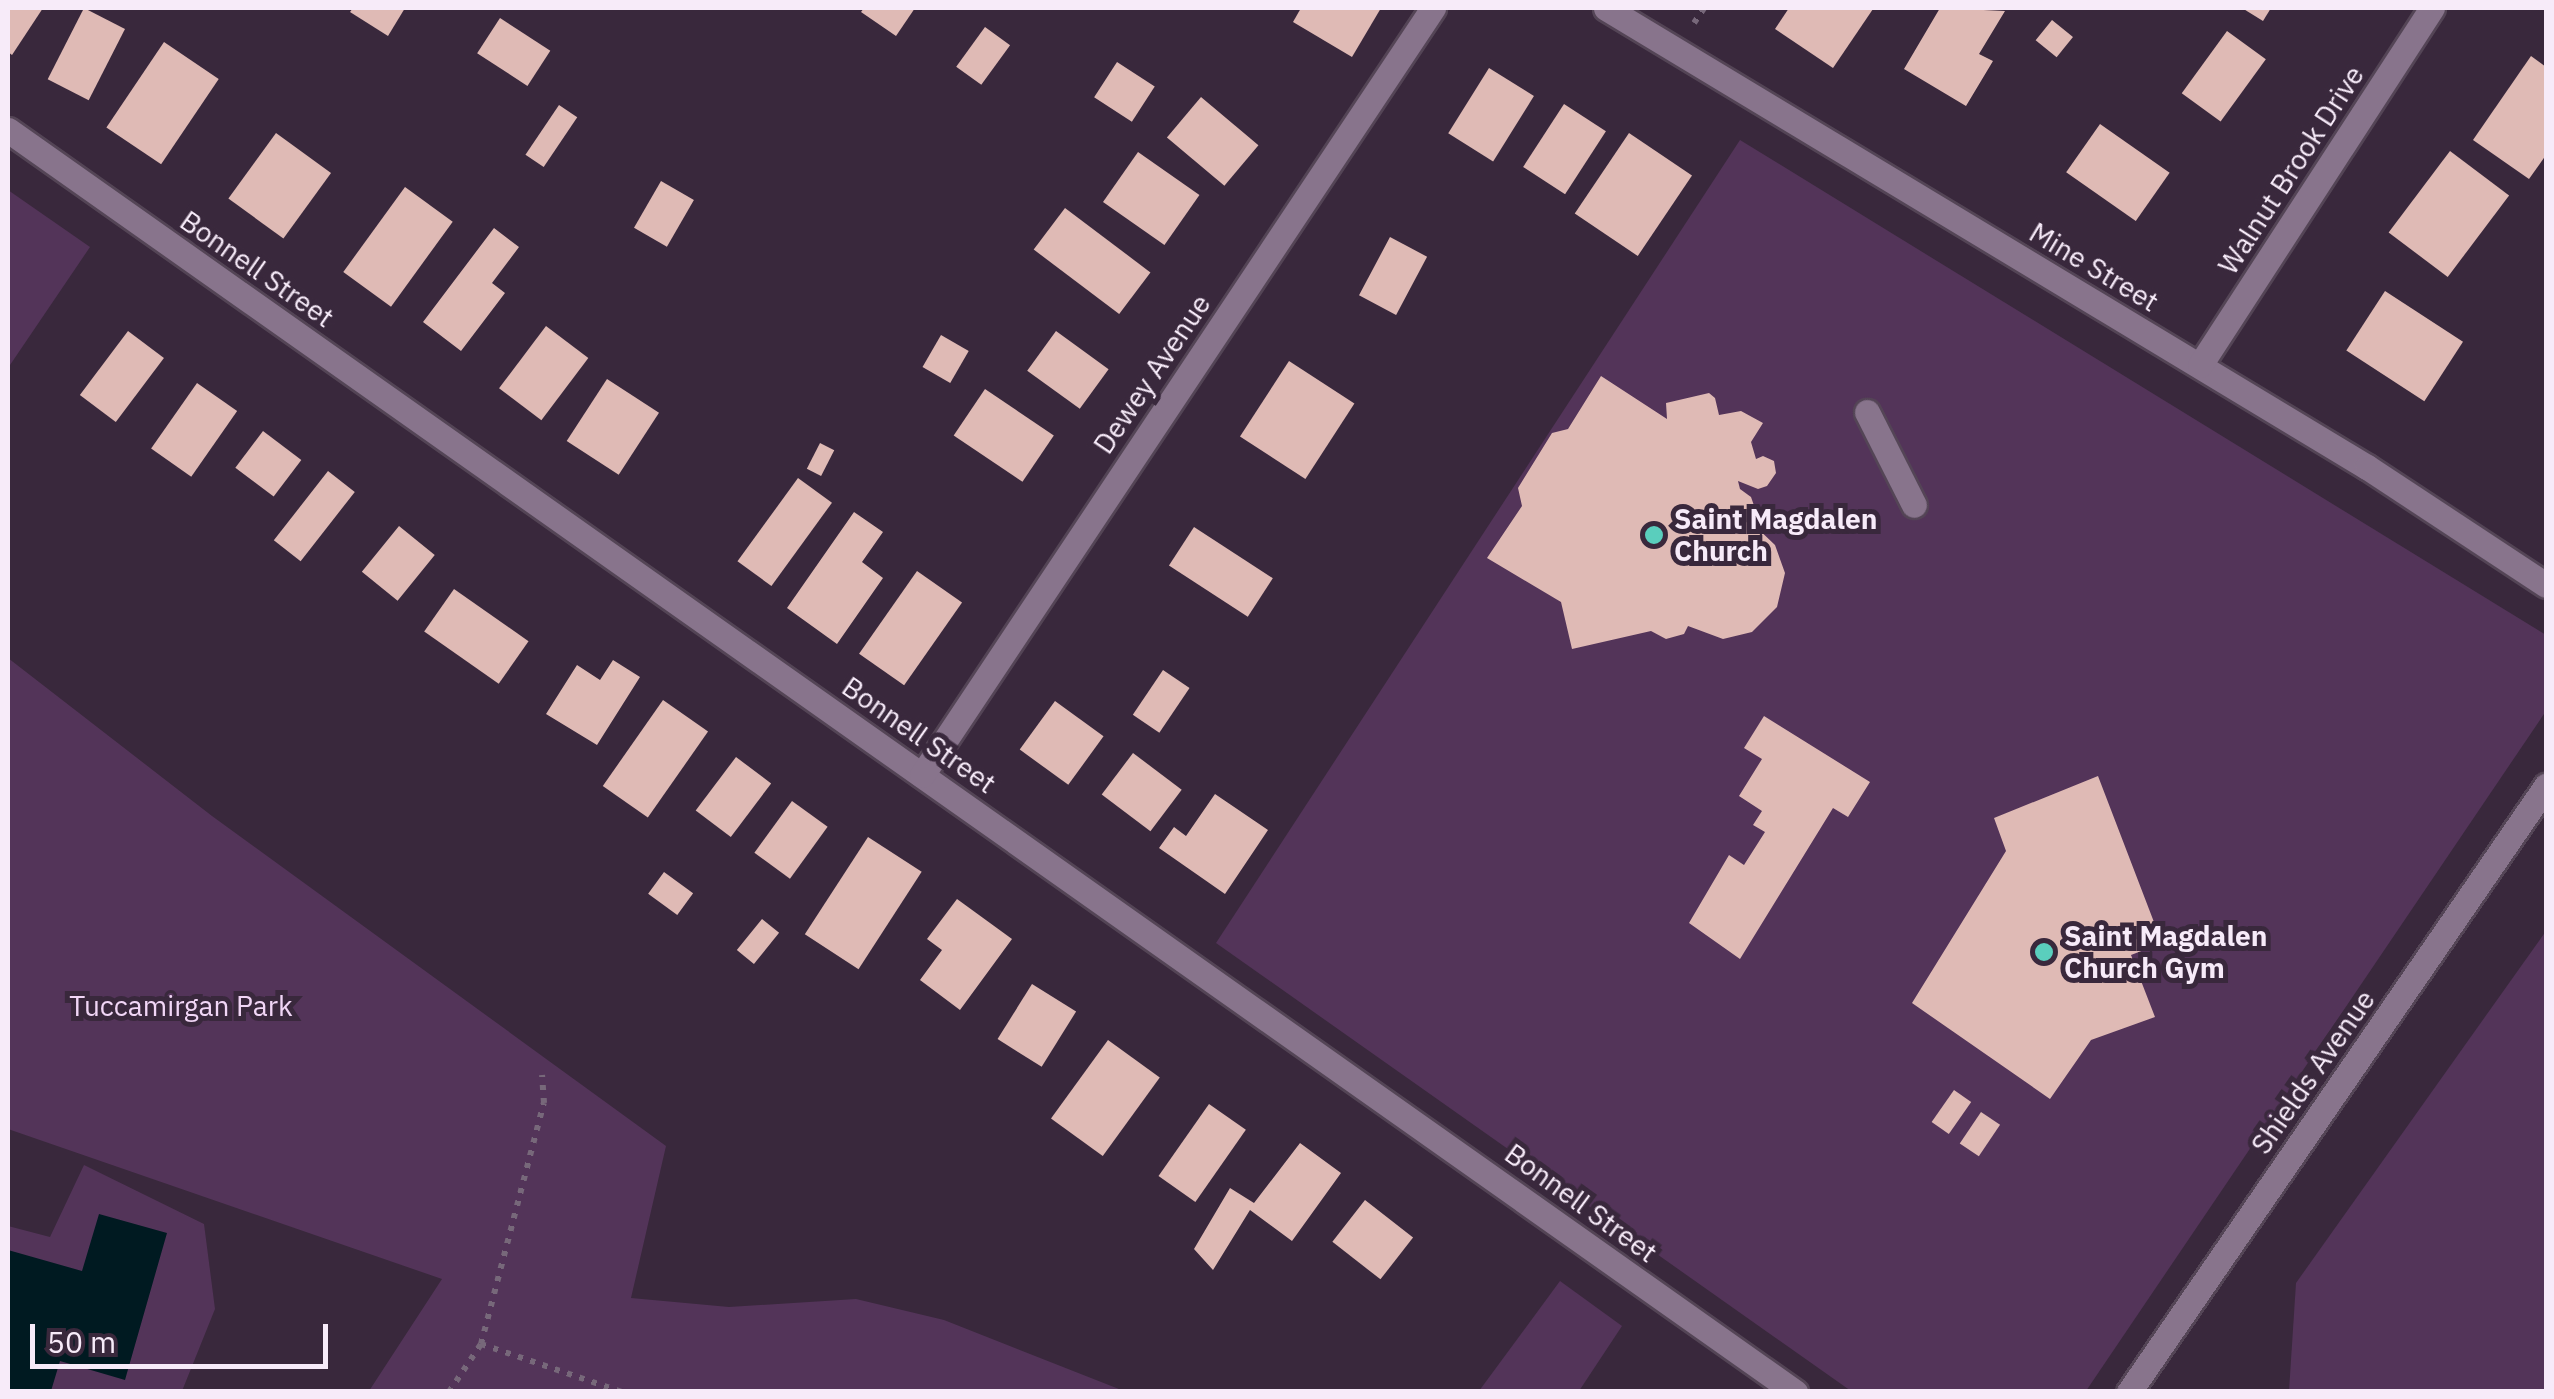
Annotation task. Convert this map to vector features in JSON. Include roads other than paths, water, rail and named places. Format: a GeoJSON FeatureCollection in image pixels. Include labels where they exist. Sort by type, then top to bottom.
{"type":"FeatureCollection","features":[{"type":"Feature","properties":{"kind":"street","name":"Dewey Avenue"},"geometry":{"type":"LineString","coordinates":[[922,774],[1433,8]]}},
{"type":"Feature","properties":{"kind":"street","name":"Mine Street"},"geometry":{"type":"LineString","coordinates":[[1606,8],[2200,366],[2546,585]]}},
{"type":"Feature","properties":{"kind":"street","name":"Walnut Brook Drive"},"geometry":{"type":"LineString","coordinates":[[2200,366],[2432,8]]}},
{"type":"Feature","properties":{"kind":"street","name":"Bonnell Street"},"geometry":{"type":"LineString","coordinates":[[8,130],[1795,1392]]}},
{"type":"Feature","properties":{"kind":"street"},"geometry":{"type":"LineString","coordinates":[[1867,412],[1914,504]]}},
{"type":"Feature","properties":{"kind":"street","name":"Shields Avenue"},"geometry":{"type":"LineString","coordinates":[[2128,1392],[2546,786]]}},
{"type":"Feature","properties":{"kind":"water"},"geometry":{"type":"Polygon","coordinates":[[[99,1214],[167,1233],[125,1380],[60,1361],[51,1391],[8,1391],[8,1250],[82,1271],[99,1214]]]}},
{"type":"Feature","properties":{"kind":"place","name":"Saint Magdalen Church"},"geometry":{"type":"Point","coordinates":[1654,535]}},
{"type":"Feature","properties":{"kind":"place","name":"Saint Magdalen Church Gym"},"geometry":{"type":"Point","coordinates":[2044,952]}},
{"type":"Feature","properties":{"kind":"park label","name":"Tuccamirgan Park"},"geometry":{"type":"Point","coordinates":[181,1006]}}]}
